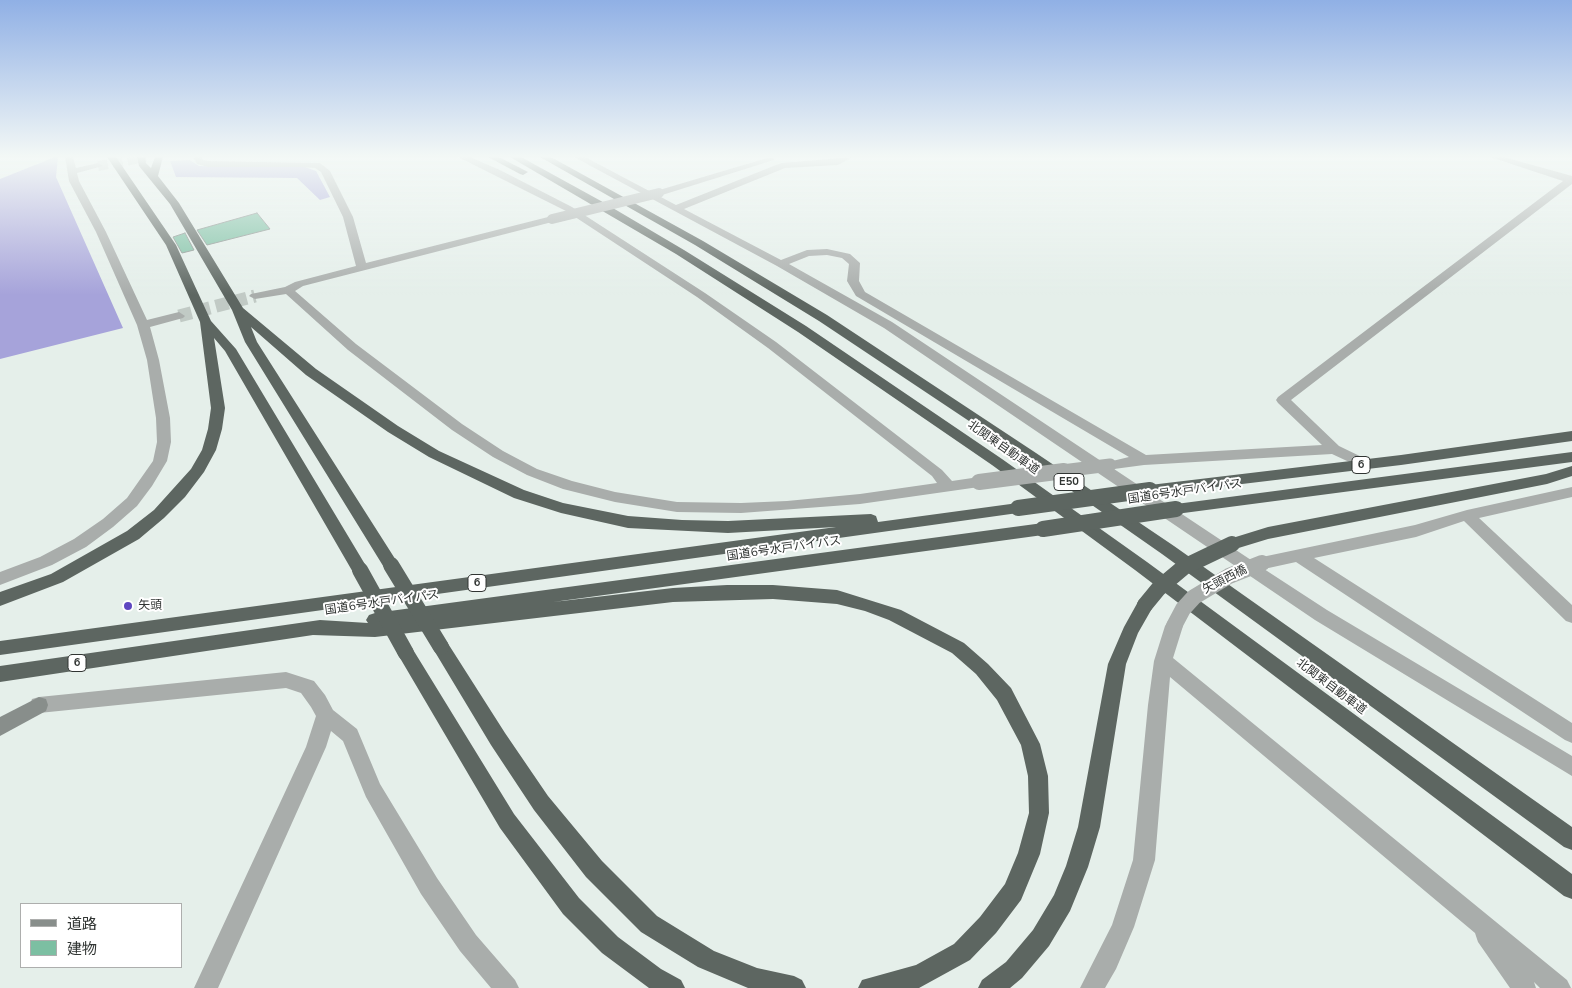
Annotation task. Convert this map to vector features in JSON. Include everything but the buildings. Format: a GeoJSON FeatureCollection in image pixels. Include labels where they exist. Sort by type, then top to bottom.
{"type":"FeatureCollection","features":[{"type":"Feature","properties":{"kind":"highway"},"geometry":{"type":"LineString","coordinates":[[146,203],[171,245],[206,322],[230,349],[360,570],[406,653],[507,821],[571,906],[610,945],[672,988]]}},
{"type":"Feature","properties":{"kind":"highway"},"geometry":{"type":"LineString","coordinates":[[174,203],[238,310],[251,342],[498,739],[541,803],[594,869],[649,924],[706,959],[757,980],[794,988]]}},
{"type":"Feature","properties":{"kind":"highway"},"geometry":{"type":"LineString","coordinates":[[583,203],[680,252]]}},
{"type":"Feature","properties":{"kind":"highway","name":"北関東自動車道"},"geometry":{"type":"LineString","coordinates":[[598,203],[802,329],[997,462],[1141,566],[1572,888]]}},
{"type":"Feature","properties":{"kind":"highway","name":"北関東自動車道"},"geometry":{"type":"LineString","coordinates":[[627,203],[699,243],[823,318],[1031,456],[1176,556],[1572,840]]}},
{"type":"Feature","properties":{"kind":"highway"},"geometry":{"type":"LineString","coordinates":[[238,310],[311,372],[393,429],[434,454],[476,475],[519,494],[561,508],[628,522],[728,527],[953,517]]}},
{"type":"Feature","properties":{"kind":"highway"},"geometry":{"type":"LineString","coordinates":[[0,599],[57,578],[133,535],[159,514],[196,472],[208,450],[215,429],[218,408],[206,322]]}},
{"type":"Feature","properties":{"kind":"highway","name":"国道6号水戸バイパス"},"geometry":{"type":"LineString","coordinates":[[0,648],[1150,490],[1572,436]]}},
{"type":"Feature","properties":{"kind":"highway","name":"国道6号水戸バイパス"},"geometry":{"type":"LineString","coordinates":[[0,674],[312,628],[713,575],[1176,509],[1572,457]]}},
{"type":"Feature","properties":{"kind":"highway"},"geometry":{"type":"LineString","coordinates":[[990,988],[1014,970],[1041,938],[1062,903],[1077,867],[1089,826],[1117,664],[1130,632],[1145,605],[1159,588],[1184,567],[1232,544],[1268,532],[1547,479],[1572,471]]}},
{"type":"Feature","properties":{"kind":"highway"},"geometry":{"type":"LineString","coordinates":[[312,628],[375,630],[673,595],[773,592],[837,597],[867,605],[895,614],[958,648],[982,669],[1004,694],[1030,744],[1038,776],[1039,813],[1029,854],[1013,892],[988,925],[962,952],[920,976],[870,988]]}},
{"type":"Feature","properties":{"kind":"street"},"geometry":{"type":"LineString","coordinates":[[0,579],[46,561],[80,543],[108,523],[132,502],[160,461],[164,442],[163,418],[153,360],[143,325],[102,232],[87,203]]}},
{"type":"Feature","properties":{"kind":"street"},"geometry":{"type":"LineString","coordinates":[[341,203],[348,217],[362,268]]}},
{"type":"Feature","properties":{"kind":"street"},"geometry":{"type":"LineString","coordinates":[[558,203],[701,294],[772,345],[937,473],[948,486]]}},
{"type":"Feature","properties":{"kind":"street"},"geometry":{"type":"LineString","coordinates":[[254,296],[288,290],[299,284],[615,203]]}},
{"type":"Feature","properties":{"kind":"street"},"geometry":{"type":"LineString","coordinates":[[664,203],[781,264],[888,325],[1321,615],[1572,767]]}},
{"type":"Feature","properties":{"kind":"street"},"geometry":{"type":"LineString","coordinates":[[675,209],[690,203]]}},
{"type":"Feature","properties":{"kind":"street"},"geometry":{"type":"LineString","coordinates":[[1365,464],[1334,449],[1283,400],[1542,203]]}},
{"type":"Feature","properties":{"kind":"street"},"geometry":{"type":"LineString","coordinates":[[781,264],[807,253],[827,252],[846,256],[855,263],[853,281],[860,294],[1144,460]]}},
{"type":"Feature","properties":{"kind":"street"},"geometry":{"type":"LineString","coordinates":[[288,290],[352,347],[457,427],[498,454],[532,472],[568,485],[614,497],[678,507],[787,506],[860,499],[1144,460],[1334,449]]}},
{"type":"Feature","properties":{"kind":"street"},"geometry":{"type":"LineString","coordinates":[[143,325],[179,316]]}},
{"type":"Feature","properties":{"kind":"street","name":"矢頭西橋"},"geometry":{"type":"LineString","coordinates":[[1092,988],[1108,961],[1123,927],[1144,860],[1162,661],[1174,626],[1183,609],[1194,597],[1229,576],[1262,563],[1416,531],[1468,515],[1572,492]]}},
{"type":"Feature","properties":{"kind":"street"},"geometry":{"type":"LineString","coordinates":[[1468,515],[1572,616]]}},
{"type":"Feature","properties":{"kind":"street"},"geometry":{"type":"LineString","coordinates":[[1297,555],[1572,734]]}},
{"type":"Feature","properties":{"kind":"street"},"geometry":{"type":"LineString","coordinates":[[1162,661],[1559,988]]}},
{"type":"Feature","properties":{"kind":"street"},"geometry":{"type":"LineString","coordinates":[[0,727],[39,705],[286,680],[307,687],[318,701],[326,716],[350,735],[373,790],[429,886],[468,943],[507,988]]}},
{"type":"Feature","properties":{"kind":"street"},"geometry":{"type":"LineString","coordinates":[[206,988],[316,747],[326,716]]}},
{"type":"Feature","properties":{"kind":"street"},"geometry":{"type":"LineString","coordinates":[[1477,920],[1524,988]]}},
{"type":"Feature","properties":{"kind":"shaded area"},"geometry":{"type":"Polygon","coordinates":[[[0,203],[68,203],[123,328],[0,359],[0,203]]]}},
{"type":"Feature","properties":{"kind":"tunnel"},"geometry":{"type":"LineString","coordinates":[[179,316],[255,296]]}},
{"type":"Feature","properties":{"kind":"place","name":"矢頭"},"geometry":{"type":"Point","coordinates":[128,606]}}]}
